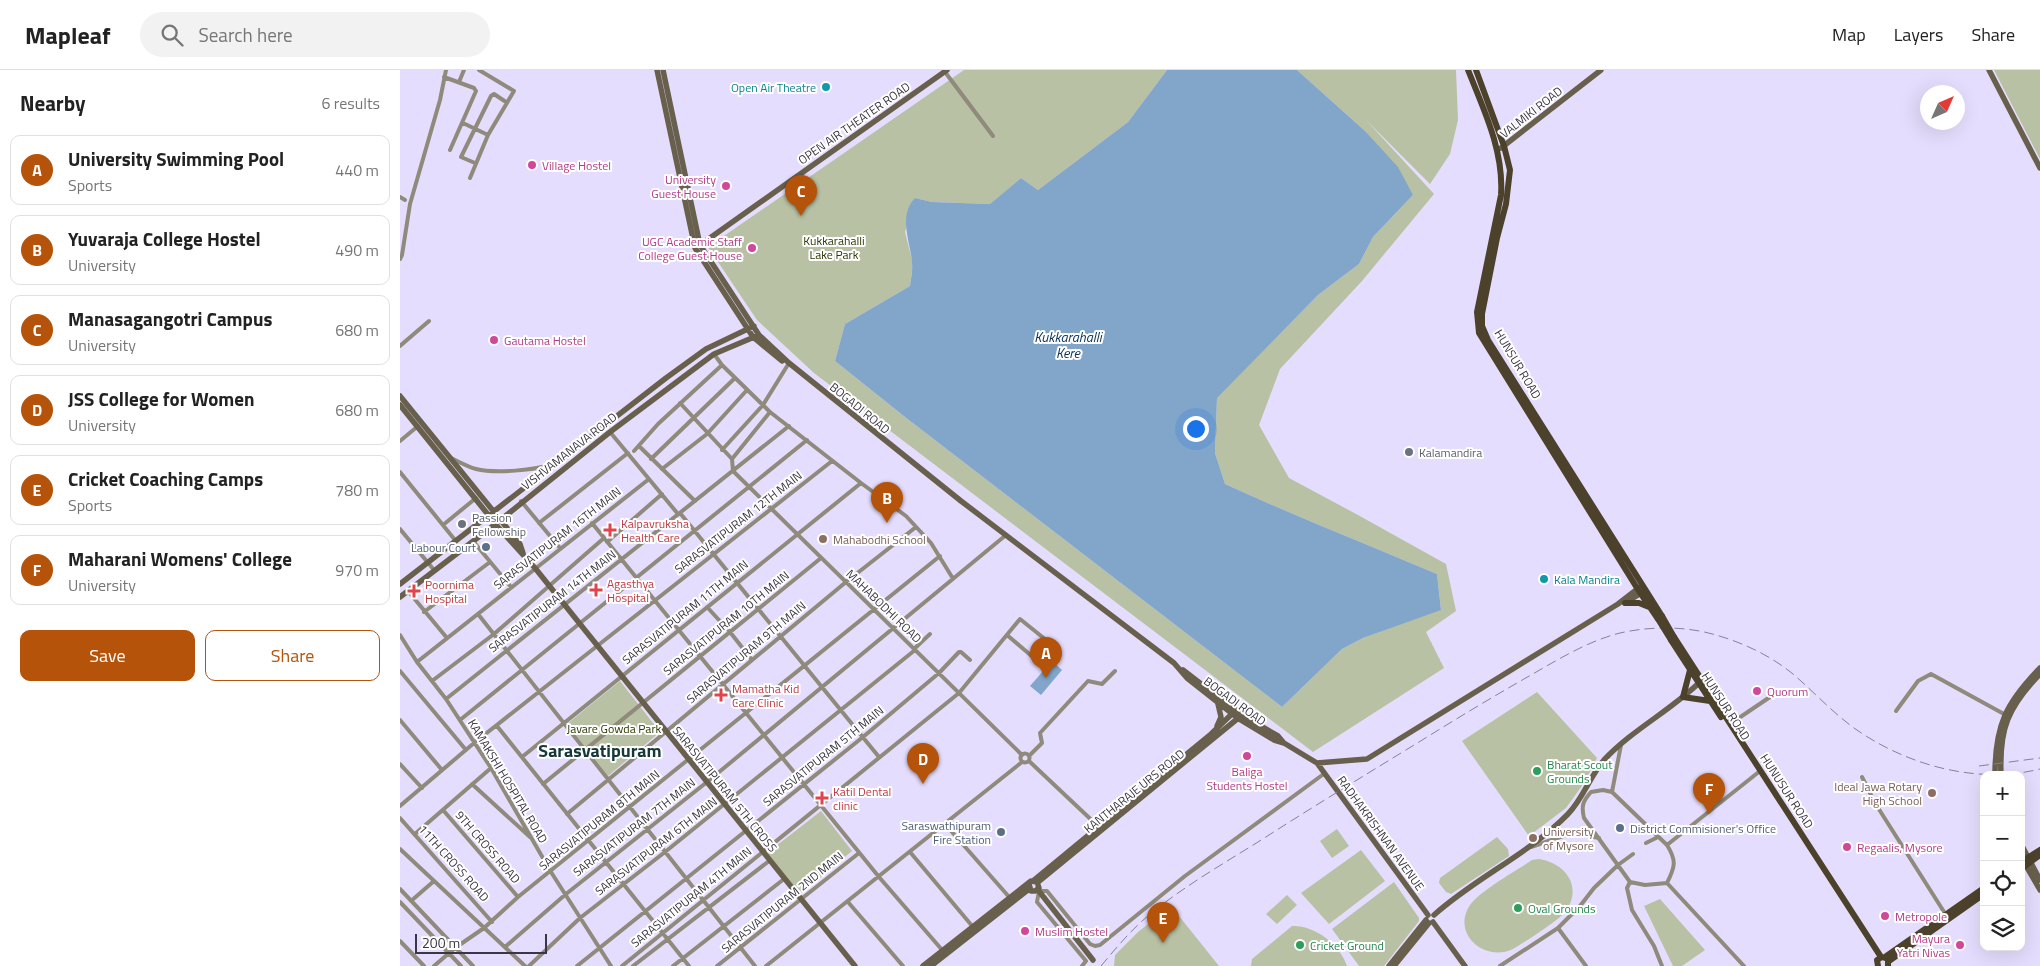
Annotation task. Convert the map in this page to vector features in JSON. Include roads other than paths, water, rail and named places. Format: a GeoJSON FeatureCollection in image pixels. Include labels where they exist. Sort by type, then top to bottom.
{"type":"FeatureCollection","features":[{"type":"Feature","properties":{"kind":"main road"},"geometry":{"type":"LineString","coordinates":[[1468,70],[1498,151],[1502,176],[1501,194],[1477,312],[1479,333],[1642,589],[1650,607],[1660,618]]}},
{"type":"Feature","properties":{"kind":"main road","name":"HUNSUR ROAD"},"geometry":{"type":"LineString","coordinates":[[1476,70],[1504,146],[1510,170],[1506,204],[1497,238],[1482,314],[1482,326],[1488,340],[1673,638],[1690,670],[1700,682],[1710,701],[1759,772]]}},
{"type":"Feature","properties":{"kind":"main road"},"geometry":{"type":"LineString","coordinates":[[1622,604],[1639,604],[1650,607]]}},
{"type":"Feature","properties":{"kind":"main road","name":"HUNUSUR ROAD"},"geometry":{"type":"LineString","coordinates":[[1673,638],[1700,682],[1730,724],[1881,962]]}},
{"type":"Feature","properties":{"kind":"main road"},"geometry":{"type":"LineString","coordinates":[[1690,670],[1683,697],[1710,701]]}},
{"type":"Feature","properties":{"kind":"main road"},"geometry":{"type":"LineString","coordinates":[[2025,862],[2040,850]]}},
{"type":"Feature","properties":{"kind":"main road"},"geometry":{"type":"LineString","coordinates":[[2025,862],[2040,855]]}},
{"type":"Feature","properties":{"kind":"main road"},"geometry":{"type":"LineString","coordinates":[[1881,962],[1980,891]]}},
{"type":"Feature","properties":{"kind":"main road"},"geometry":{"type":"LineString","coordinates":[[1881,962],[1980,897]]}},
{"type":"Feature","properties":{"kind":"street"},"geometry":{"type":"LineString","coordinates":[[400,259],[410,204],[446,70]]}},
{"type":"Feature","properties":{"kind":"street"},"geometry":{"type":"LineString","coordinates":[[459,82],[464,70]]}},
{"type":"Feature","properties":{"kind":"street"},"geometry":{"type":"LineString","coordinates":[[470,178],[488,135],[514,91],[479,70]]}},
{"type":"Feature","properties":{"kind":"street"},"geometry":{"type":"LineString","coordinates":[[658,70],[695,248],[751,327]]}},
{"type":"Feature","properties":{"kind":"street","name":"BOGADI ROAD"},"geometry":{"type":"LineString","coordinates":[[663,70],[700,245],[756,336],[788,364],[1179,668],[1217,702],[1234,712]]}},
{"type":"Feature","properties":{"kind":"street","name":"VALMIKI ROAD"},"geometry":{"type":"LineString","coordinates":[[1498,151],[1601,70]]}},
{"type":"Feature","properties":{"kind":"street"},"geometry":{"type":"LineString","coordinates":[[1989,70],[2040,168]]}},
{"type":"Feature","properties":{"kind":"street"},"geometry":{"type":"LineString","coordinates":[[946,71],[993,136]]}},
{"type":"Feature","properties":{"kind":"street","name":"OPEN AIR THEATER ROAD"},"geometry":{"type":"LineString","coordinates":[[700,245],[946,71]]}},
{"type":"Feature","properties":{"kind":"street"},"geometry":{"type":"LineString","coordinates":[[444,77],[474,88],[476,91],[450,150]]}},
{"type":"Feature","properties":{"kind":"street"},"geometry":{"type":"LineString","coordinates":[[475,163],[461,158],[474,128],[492,94],[506,102]]}},
{"type":"Feature","properties":{"kind":"street"},"geometry":{"type":"LineString","coordinates":[[463,124],[488,135]]}},
{"type":"Feature","properties":{"kind":"street"},"geometry":{"type":"LineString","coordinates":[[400,197],[406,200]]}},
{"type":"Feature","properties":{"kind":"street"},"geometry":{"type":"LineString","coordinates":[[400,346],[429,322]]}},
{"type":"Feature","properties":{"kind":"street","name":"VISHVAMANAVA ROAD"},"geometry":{"type":"LineString","coordinates":[[400,584],[491,512],[706,349],[751,327]]}},
{"type":"Feature","properties":{"kind":"street","name":"VISHVAMANAVA ROAD"},"geometry":{"type":"LineString","coordinates":[[400,597],[610,432],[714,354],[756,336]]}},
{"type":"Feature","properties":{"kind":"street"},"geometry":{"type":"LineString","coordinates":[[714,354],[722,365],[770,412],[906,516],[940,556],[952,577]]}},
{"type":"Feature","properties":{"kind":"street"},"geometry":{"type":"LineString","coordinates":[[722,450],[763,405],[788,364]]}},
{"type":"Feature","properties":{"kind":"street"},"geometry":{"type":"LineString","coordinates":[[634,450],[680,403],[722,365]]}},
{"type":"Feature","properties":{"kind":"street"},"geometry":{"type":"LineString","coordinates":[[652,458],[735,378]]}},
{"type":"Feature","properties":{"kind":"street"},"geometry":{"type":"LineString","coordinates":[[662,469],[707,434],[747,390]]}},
{"type":"Feature","properties":{"kind":"street"},"geometry":{"type":"LineString","coordinates":[[400,396],[491,512]]}},
{"type":"Feature","properties":{"kind":"street"},"geometry":{"type":"LineString","coordinates":[[680,403],[693,420],[732,459]]}},
{"type":"Feature","properties":{"kind":"street"},"geometry":{"type":"LineString","coordinates":[[400,405],[476,498],[491,512]]}},
{"type":"Feature","properties":{"kind":"street"},"geometry":{"type":"LineString","coordinates":[[732,471],[732,459],[770,412]]}},
{"type":"Feature","properties":{"kind":"street"},"geometry":{"type":"LineString","coordinates":[[400,441],[418,426]]}},
{"type":"Feature","properties":{"kind":"street","name":"SARASVATIPURAM 14TH MAIN"},"geometry":{"type":"LineString","coordinates":[[446,698],[789,426]]}},
{"type":"Feature","properties":{"kind":"street"},"geometry":{"type":"LineString","coordinates":[[610,432],[695,531],[879,757]]}},
{"type":"Feature","properties":{"kind":"street"},"geometry":{"type":"LineString","coordinates":[[460,720],[807,440]]}},
{"type":"Feature","properties":{"kind":"street"},"geometry":{"type":"LineString","coordinates":[[639,446],[695,501]]}},
{"type":"Feature","properties":{"kind":"street"},"geometry":{"type":"LineString","coordinates":[[539,522],[628,453]]}},
{"type":"Feature","properties":{"kind":"street"},"geometry":{"type":"LineString","coordinates":[[449,457],[478,469],[520,471],[554,464]]}},
{"type":"Feature","properties":{"kind":"street","name":"SARASVATIPURAM 12TH MAIN"},"geometry":{"type":"LineString","coordinates":[[400,806],[539,691],[832,461]]}},
{"type":"Feature","properties":{"kind":"street","name":"MAHABODHI ROAD"},"geometry":{"type":"LineString","coordinates":[[732,471],[1022,755]]}},
{"type":"Feature","properties":{"kind":"street"},"geometry":{"type":"LineString","coordinates":[[400,472],[455,540]]}},
{"type":"Feature","properties":{"kind":"street","name":"SARASVATIPURAM 16TH MAIN"},"geometry":{"type":"LineString","coordinates":[[417,662],[649,479]]}},
{"type":"Feature","properties":{"kind":"street","name":"SARASVATIPURAM 11TH MAIN"},"geometry":{"type":"LineString","coordinates":[[522,757],[861,483]]}},
{"type":"Feature","properties":{"kind":"street"},"geometry":{"type":"LineString","coordinates":[[607,542],[662,494]]}},
{"type":"Feature","properties":{"kind":"street"},"geometry":{"type":"LineString","coordinates":[[443,525],[476,498]]}},
{"type":"Feature","properties":{"kind":"street"},"geometry":{"type":"LineString","coordinates":[[521,502],[560,548]]}},
{"type":"Feature","properties":{"kind":"street","name":"SARASVATIPURAM 5TH CROSS"},"geometry":{"type":"LineString","coordinates":[[491,512],[520,544],[523,553],[855,966]]}},
{"type":"Feature","properties":{"kind":"street"},"geometry":{"type":"LineString","coordinates":[[592,523],[859,853],[944,953]]}},
{"type":"Feature","properties":{"kind":"street","name":"SARASVATIPURAM 9TH MAIN"},"geometry":{"type":"LineString","coordinates":[[567,814],[846,582],[916,527]]}},
{"type":"Feature","properties":{"kind":"street"},"geometry":{"type":"LineString","coordinates":[[400,529],[402,535],[434,570]]}},
{"type":"Feature","properties":{"kind":"street","name":"SARASVATIPURAM 7TH MAIN"},"geometry":{"type":"LineString","coordinates":[[505,947],[566,894],[707,782],[952,577],[1006,535]]}},
{"type":"Feature","properties":{"kind":"street"},"geometry":{"type":"LineString","coordinates":[[432,681],[494,634],[604,538]]}},
{"type":"Feature","properties":{"kind":"street"},"geometry":{"type":"LineString","coordinates":[[473,541],[511,587]]}},
{"type":"Feature","properties":{"kind":"street","name":"SARASVATIPURAM 8TH MAIN"},"geometry":{"type":"LineString","coordinates":[[434,966],[455,948],[492,922],[518,897],[873,608],[940,556]]}},
{"type":"Feature","properties":{"kind":"street","name":"SARASVATIPURAM 10TH MAIN"},"geometry":{"type":"LineString","coordinates":[[544,784],[821,558]]}},
{"type":"Feature","properties":{"kind":"street"},"geometry":{"type":"LineString","coordinates":[[424,612],[490,562]]}},
{"type":"Feature","properties":{"kind":"street"},"geometry":{"type":"LineString","coordinates":[[1317,763],[1367,758],[1622,604],[1642,589]]}},
{"type":"Feature","properties":{"kind":"street"},"geometry":{"type":"LineString","coordinates":[[408,591],[447,638]]}},
{"type":"Feature","properties":{"kind":"street"},"geometry":{"type":"LineString","coordinates":[[707,607],[752,660]]}},
{"type":"Feature","properties":{"kind":"street"},"geometry":{"type":"LineString","coordinates":[[478,614],[755,966]]}},
{"type":"Feature","properties":{"kind":"street","name":"SARASVATIPURAM 4TH MAIN"},"geometry":{"type":"LineString","coordinates":[[622,966],[959,692],[1020,619],[1056,648]]}},
{"type":"Feature","properties":{"kind":"street","name":"SARASVATIPURAM 6TH MAIN"},"geometry":{"type":"LineString","coordinates":[[529,966],[580,918],[782,758],[930,634]]}},
{"type":"Feature","properties":{"kind":"street","name":"KAMAKSHI HOSPITAL ROAD"},"geometry":{"type":"LineString","coordinates":[[400,635],[402,642],[446,698],[491,768],[551,872],[611,966]]}},
{"type":"Feature","properties":{"kind":"street"},"geometry":{"type":"LineString","coordinates":[[1007,635],[1041,664]]}},
{"type":"Feature","properties":{"kind":"street","name":"SARASVATIPURAM 5TH MAIN"},"geometry":{"type":"LineString","coordinates":[[578,966],[598,948],[863,737],[939,674],[960,652],[970,660]]}},
{"type":"Feature","properties":{"kind":"street","name":"BOGADI ROAD"},"geometry":{"type":"LineString","coordinates":[[1179,668],[1191,674],[1246,724],[1274,740],[1284,743],[1317,763]]}},
{"type":"Feature","properties":{"kind":"street"},"geometry":{"type":"LineString","coordinates":[[1995,771],[1996,752],[2004,714],[2019,690],[2040,668]]}},
{"type":"Feature","properties":{"kind":"street"},"geometry":{"type":"LineString","coordinates":[[400,671],[466,750]]}},
{"type":"Feature","properties":{"kind":"street"},"geometry":{"type":"LineString","coordinates":[[1029,762],[1029,756],[1042,743],[1040,733],[1088,681],[1102,684],[1115,671]]}},
{"type":"Feature","properties":{"kind":"street"},"geometry":{"type":"LineString","coordinates":[[1896,711],[1918,681],[1931,674],[2004,714]]}},
{"type":"Feature","properties":{"kind":"street"},"geometry":{"type":"LineString","coordinates":[[2001,771],[2001,745],[2006,719],[2022,692],[2040,674]]}},
{"type":"Feature","properties":{"kind":"street"},"geometry":{"type":"LineString","coordinates":[[1389,966],[1430,919],[1450,901],[1527,848],[1569,813],[1583,797],[1596,771],[1621,744],[1700,682]]}},
{"type":"Feature","properties":{"kind":"street"},"geometry":{"type":"LineString","coordinates":[[1730,724],[1770,697]]}},
{"type":"Feature","properties":{"kind":"street"},"geometry":{"type":"LineString","coordinates":[[1211,734],[1219,723],[1220,717],[1217,702]]}},
{"type":"Feature","properties":{"kind":"street","name":"KANTHARAJE URS ROAD"},"geometry":{"type":"LineString","coordinates":[[1164,776],[1234,712]]}},
{"type":"Feature","properties":{"kind":"street","name":"BOGADI ROAD"},"geometry":{"type":"LineString","coordinates":[[1240,717],[1278,736],[1284,743]]}},
{"type":"Feature","properties":{"kind":"street","name":"KANTHARAJE URS ROAD"},"geometry":{"type":"LineString","coordinates":[[923,966],[944,953],[1032,884],[1164,776],[1240,717]]}},
{"type":"Feature","properties":{"kind":"street"},"geometry":{"type":"LineString","coordinates":[[400,721],[442,770]]}},
{"type":"Feature","properties":{"kind":"street"},"geometry":{"type":"LineString","coordinates":[[1224,730],[1246,724]]}},
{"type":"Feature","properties":{"kind":"street"},"geometry":{"type":"LineString","coordinates":[[497,726],[689,966]]}},
{"type":"Feature","properties":{"kind":"street"},"geometry":{"type":"LineString","coordinates":[[1612,792],[1621,744]]}},
{"type":"Feature","properties":{"kind":"street"},"geometry":{"type":"LineString","coordinates":[[1022,762],[1022,755],[1029,756]]}},
{"type":"Feature","properties":{"kind":"street"},"geometry":{"type":"LineString","coordinates":[[766,966],[1022,762],[1029,762],[1100,828]]}},
{"type":"Feature","properties":{"kind":"street","name":"RADHAKRISHNAN AVENUE"},"geometry":{"type":"LineString","coordinates":[[1317,763],[1465,966]]}},
{"type":"Feature","properties":{"kind":"street"},"geometry":{"type":"LineString","coordinates":[[400,764],[422,788]]}},
{"type":"Feature","properties":{"kind":"street"},"geometry":{"type":"LineString","coordinates":[[415,834],[491,768]]}},
{"type":"Feature","properties":{"kind":"street"},"geometry":{"type":"LineString","coordinates":[[1032,884],[1033,891],[1047,891],[1090,944],[1100,945],[1205,861],[1325,772]]}},
{"type":"Feature","properties":{"kind":"street"},"geometry":{"type":"LineString","coordinates":[[1667,845],[1759,772]]}},
{"type":"Feature","properties":{"kind":"street"},"geometry":{"type":"LineString","coordinates":[[1862,777],[1875,803],[1946,915]]}},
{"type":"Feature","properties":{"kind":"street"},"geometry":{"type":"LineString","coordinates":[[472,784],[532,840]]}},
{"type":"Feature","properties":{"kind":"street"},"geometry":{"type":"LineString","coordinates":[[1583,797],[1593,791],[1612,792],[1648,829],[1667,845],[1674,856],[1673,870],[1667,884]]}},
{"type":"Feature","properties":{"kind":"street"},"geometry":{"type":"LineString","coordinates":[[1583,797],[1582,808],[1584,818],[1630,882],[1645,885],[1667,884],[1744,966]]}},
{"type":"Feature","properties":{"kind":"street","name":"9TH CROSS ROAD"},"geometry":{"type":"LineString","coordinates":[[443,810],[518,897]]}},
{"type":"Feature","properties":{"kind":"street","name":"11TH CROSS ROAD"},"geometry":{"type":"LineString","coordinates":[[400,818],[492,922]]}},
{"type":"Feature","properties":{"kind":"street"},"geometry":{"type":"LineString","coordinates":[[945,824],[1010,898]]}},
{"type":"Feature","properties":{"kind":"street"},"geometry":{"type":"LineString","coordinates":[[1527,848],[1566,835],[1579,834],[1599,838]]}},
{"type":"Feature","properties":{"kind":"street"},"geometry":{"type":"LineString","coordinates":[[1646,843],[1658,836]]}},
{"type":"Feature","properties":{"kind":"street"},"geometry":{"type":"LineString","coordinates":[[400,849],[525,966]]}},
{"type":"Feature","properties":{"kind":"street"},"geometry":{"type":"LineString","coordinates":[[910,852],[973,927]]}},
{"type":"Feature","properties":{"kind":"street","name":"SARASVATIPURAM 2ND MAIN"},"geometry":{"type":"LineString","coordinates":[[717,966],[859,853]]}},
{"type":"Feature","properties":{"kind":"street"},"geometry":{"type":"LineString","coordinates":[[1500,966],[1558,928],[1580,906],[1594,888],[1618,865],[1633,854]]}},
{"type":"Feature","properties":{"kind":"street","name":"SARASVATIPURAM 4TH MAIN"},"geometry":{"type":"LineString","coordinates":[[633,966],[769,861]]}},
{"type":"Feature","properties":{"kind":"street"},"geometry":{"type":"LineString","coordinates":[[2025,862],[2040,880]]}},
{"type":"Feature","properties":{"kind":"street"},"geometry":{"type":"LineString","coordinates":[[2025,862],[2040,890]]}},
{"type":"Feature","properties":{"kind":"street"},"geometry":{"type":"LineString","coordinates":[[672,966],[784,878]]}},
{"type":"Feature","properties":{"kind":"street"},"geometry":{"type":"LineString","coordinates":[[411,901],[434,881]]}},
{"type":"Feature","properties":{"kind":"street"},"geometry":{"type":"LineString","coordinates":[[1630,882],[1627,888],[1632,910],[1654,946],[1662,966]]}},
{"type":"Feature","properties":{"kind":"street","name":"KANTHARAJE URS ROAD"},"geometry":{"type":"LineString","coordinates":[[931,966],[973,927],[1010,898],[1032,884]]}},
{"type":"Feature","properties":{"kind":"street"},"geometry":{"type":"LineString","coordinates":[[400,889],[473,966]]}},
{"type":"Feature","properties":{"kind":"street"},"geometry":{"type":"LineString","coordinates":[[1038,890],[1093,960]]}},
{"type":"Feature","properties":{"kind":"street"},"geometry":{"type":"LineString","coordinates":[[1038,890],[1037,902],[1086,960],[1082,966]]}},
{"type":"Feature","properties":{"kind":"street"},"geometry":{"type":"LineString","coordinates":[[400,902],[461,966]]}},
{"type":"Feature","properties":{"kind":"street"},"geometry":{"type":"LineString","coordinates":[[848,902],[903,966]]}},
{"type":"Feature","properties":{"kind":"street"},"geometry":{"type":"LineString","coordinates":[[1398,964],[1430,919]]}},
{"type":"Feature","properties":{"kind":"street"},"geometry":{"type":"LineString","coordinates":[[1558,928],[1586,966]]}},
{"type":"Feature","properties":{"kind":"street"},"geometry":{"type":"LineString","coordinates":[[400,942],[424,966]]}},
{"type":"Feature","properties":{"kind":"water","name":"Kukkarahalli Kere"},"geometry":{"type":"Polygon","coordinates":[[[1167,70],[1297,70],[1365,131],[1398,167],[1413,195],[1373,237],[1359,264],[1318,295],[1217,398],[1215,453],[1225,484],[1437,574],[1441,610],[1363,638],[1342,649],[1282,707],[835,361],[845,324],[910,286],[912,265],[906,221],[910,205],[915,198],[932,202],[990,204],[1021,178],[1038,190],[1128,122],[1167,70]]]}},
{"type":"Feature","properties":{"kind":"water"},"geometry":{"type":"Polygon","coordinates":[[[1052,661],[1062,670],[1041,695],[1030,686],[1052,661]]]}},
{"type":"Feature","properties":{"kind":"railway"},"geometry":{"type":"LineString","coordinates":[[1101,966],[1142,921],[1202,877],[1503,691],[1574,651],[1608,636],[1620,633],[1656,628],[1693,630],[1716,635],[1747,646],[1785,667],[1854,728],[1874,741],[1919,761],[1967,773],[1992,775],[2040,769]]}},
{"type":"Feature","properties":{"kind":"railway"},"geometry":{"type":"LineString","coordinates":[[1979,766],[2040,758]]}},
{"type":"Feature","properties":{"kind":"place","name":"Open Air Theatre"},"geometry":{"type":"Point","coordinates":[826,87]}},
{"type":"Feature","properties":{"kind":"place","name":"Village Hostel"},"geometry":{"type":"Point","coordinates":[532,165]}},
{"type":"Feature","properties":{"kind":"place","name":"University Guest House"},"geometry":{"type":"Point","coordinates":[726,186]}},
{"type":"Feature","properties":{"kind":"place","name":"Manasagangotri Campus"},"geometry":{"type":"Point","coordinates":[801,216]}},
{"type":"Feature","properties":{"kind":"place","name":"UGC Academic Staff College Guest House"},"geometry":{"type":"Point","coordinates":[752,248]}},
{"type":"Feature","properties":{"kind":"place","name":"Gautama Hostel"},"geometry":{"type":"Point","coordinates":[494,340]}},
{"type":"Feature","properties":{"kind":"place","name":"Kalamandira"},"geometry":{"type":"Point","coordinates":[1409,452]}},
{"type":"Feature","properties":{"kind":"place","name":"Yuvaraja College Hostel"},"geometry":{"type":"Point","coordinates":[887,523]}},
{"type":"Feature","properties":{"kind":"place","name":"Passion Fellowship"},"geometry":{"type":"Point","coordinates":[462,524]}},
{"type":"Feature","properties":{"kind":"place","name":"Kalpavruksha Health Care"},"geometry":{"type":"Point","coordinates":[610,530]}},
{"type":"Feature","properties":{"kind":"place","name":"Mahabodhi School"},"geometry":{"type":"Point","coordinates":[823,539]}},
{"type":"Feature","properties":{"kind":"place","name":"Labour Court"},"geometry":{"type":"Point","coordinates":[486,547]}},
{"type":"Feature","properties":{"kind":"place","name":"Kala Mandira"},"geometry":{"type":"Point","coordinates":[1544,579]}},
{"type":"Feature","properties":{"kind":"place","name":"Agasthya Hospital"},"geometry":{"type":"Point","coordinates":[596,590]}},
{"type":"Feature","properties":{"kind":"place","name":"Poornima Hospital"},"geometry":{"type":"Point","coordinates":[414,591]}},
{"type":"Feature","properties":{"kind":"place","name":"University Swimming Pool"},"geometry":{"type":"Point","coordinates":[1046,678]}},
{"type":"Feature","properties":{"kind":"place","name":"Quorum"},"geometry":{"type":"Point","coordinates":[1757,691]}},
{"type":"Feature","properties":{"kind":"place","name":"Mamatha Kid Care Clinic"},"geometry":{"type":"Point","coordinates":[721,695]}},
{"type":"Feature","properties":{"kind":"place","name":"Baliga Students Hostel"},"geometry":{"type":"Point","coordinates":[1247,756]}},
{"type":"Feature","properties":{"kind":"place","name":"Bharat Scout Grounds"},"geometry":{"type":"Point","coordinates":[1537,771]}},
{"type":"Feature","properties":{"kind":"place","name":"JSS College for Women"},"geometry":{"type":"Point","coordinates":[923,784]}},
{"type":"Feature","properties":{"kind":"place","name":"Ideal Jawa Rotary High School"},"geometry":{"type":"Point","coordinates":[1932,793]}},
{"type":"Feature","properties":{"kind":"place","name":"Katil Dental clinic"},"geometry":{"type":"Point","coordinates":[822,798]}},
{"type":"Feature","properties":{"kind":"place","name":"Maharani Womens' College"},"geometry":{"type":"Point","coordinates":[1709,814]}},
{"type":"Feature","properties":{"kind":"place","name":"District Commisioner's Office"},"geometry":{"type":"Point","coordinates":[1620,828]}},
{"type":"Feature","properties":{"kind":"place","name":"Saraswathipuram Fire Station"},"geometry":{"type":"Point","coordinates":[1001,832]}},
{"type":"Feature","properties":{"kind":"place","name":"University of Mysore"},"geometry":{"type":"Point","coordinates":[1533,838]}},
{"type":"Feature","properties":{"kind":"place","name":"Regaalis, Mysore"},"geometry":{"type":"Point","coordinates":[1847,847]}},
{"type":"Feature","properties":{"kind":"place","name":"Oval Grounds"},"geometry":{"type":"Point","coordinates":[1518,908]}},
{"type":"Feature","properties":{"kind":"place","name":"Metropole"},"geometry":{"type":"Point","coordinates":[1885,916]}},
{"type":"Feature","properties":{"kind":"place","name":"Muslim Hostel"},"geometry":{"type":"Point","coordinates":[1025,931]}},
{"type":"Feature","properties":{"kind":"place","name":"Cricket Coaching Camps"},"geometry":{"type":"Point","coordinates":[1163,943]}},
{"type":"Feature","properties":{"kind":"place","name":"Cricket Ground"},"geometry":{"type":"Point","coordinates":[1300,945]}},
{"type":"Feature","properties":{"kind":"place","name":"Mayura Yatri Nivas"},"geometry":{"type":"Point","coordinates":[1960,945]}},
{"type":"Feature","properties":{"kind":"district","name":"Sarasvatipuram"},"geometry":{"type":"Point","coordinates":[600,750]}},
{"type":"Feature","properties":{"kind":"park label","name":"Kukkarahalli Lake Park"},"geometry":{"type":"Point","coordinates":[834,247]}},
{"type":"Feature","properties":{"kind":"park label","name":"Javare Gowda Park"},"geometry":{"type":"Point","coordinates":[614,728]}}]}
